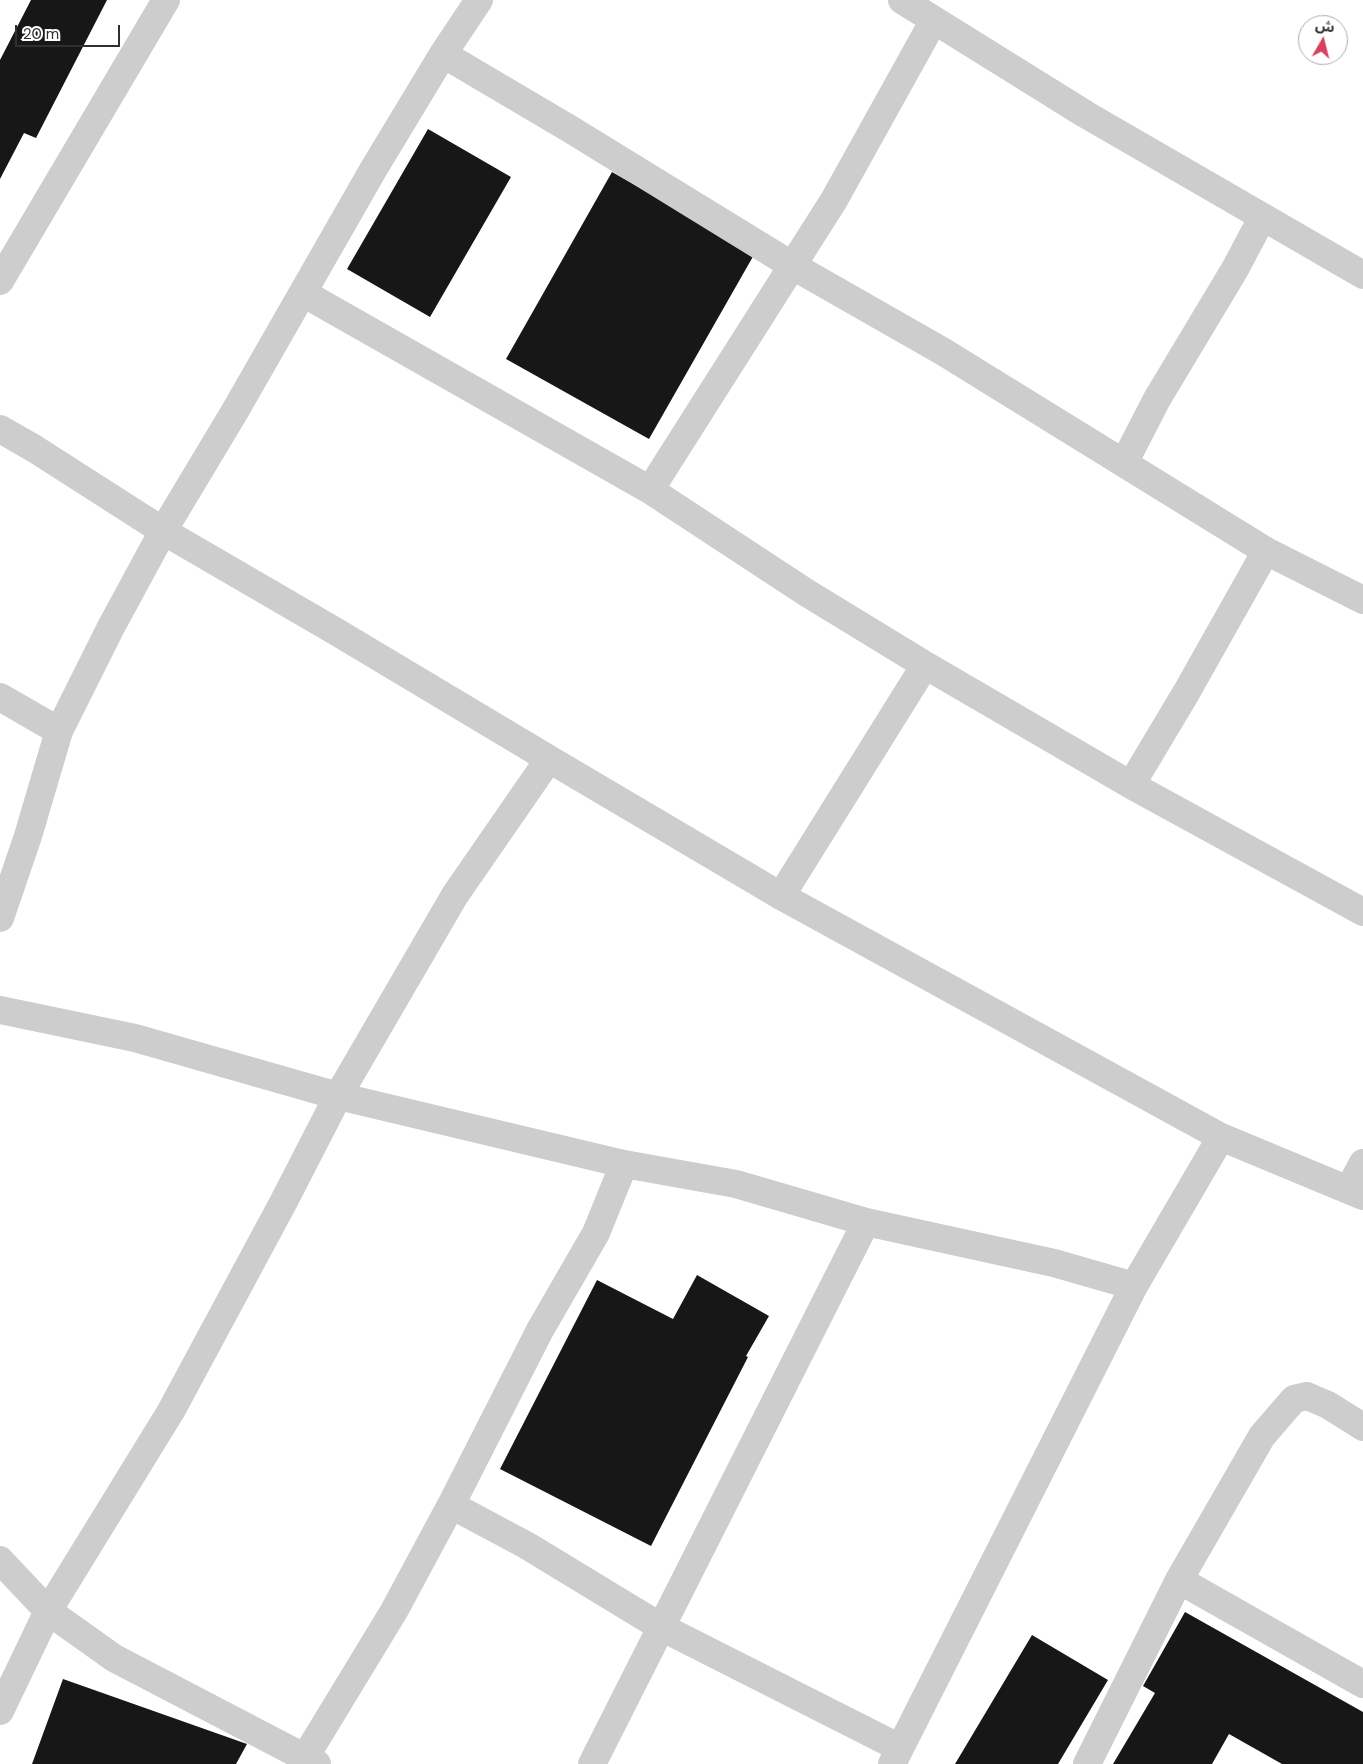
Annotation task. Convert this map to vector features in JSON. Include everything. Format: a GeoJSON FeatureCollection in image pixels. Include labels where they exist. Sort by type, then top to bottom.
{"type":"FeatureCollection","features":[{"type":"Feature","properties":{"kind":"street"},"geometry":{"type":"LineString","coordinates":[[0,281],[166,0]]}},
{"type":"Feature","properties":{"kind":"street"},"geometry":{"type":"LineString","coordinates":[[0,918],[28,836],[59,731],[111,627],[163,531],[373,170],[478,0]]}},
{"type":"Feature","properties":{"kind":"street"},"geometry":{"type":"LineString","coordinates":[[902,0],[1085,114],[1363,275]]}},
{"type":"Feature","properties":{"kind":"street"},"geometry":{"type":"LineString","coordinates":[[650,490],[834,200],[934,20]]}},
{"type":"Feature","properties":{"kind":"street"},"geometry":{"type":"LineString","coordinates":[[444,54],[793,266],[942,351],[1266,551],[1363,600]]}},
{"type":"Feature","properties":{"kind":"street"},"geometry":{"type":"LineString","coordinates":[[1124,462],[1157,399],[1235,269],[1262,218]]}},
{"type":"Feature","properties":{"kind":"street"},"geometry":{"type":"LineString","coordinates":[[303,293],[650,490],[807,593],[925,665],[1131,784],[1363,912]]}},
{"type":"Feature","properties":{"kind":"street"},"geometry":{"type":"LineString","coordinates":[[0,429],[43,454],[163,531],[781,896],[1221,1137],[1356,1192],[1363,1163]]}},
{"type":"Feature","properties":{"kind":"street"},"geometry":{"type":"LineString","coordinates":[[1131,784],[1186,693],[1266,551]]}},
{"type":"Feature","properties":{"kind":"street"},"geometry":{"type":"LineString","coordinates":[[781,896],[925,665]]}},
{"type":"Feature","properties":{"kind":"street"},"geometry":{"type":"LineString","coordinates":[[0,697],[59,731]]}},
{"type":"Feature","properties":{"kind":"street"},"geometry":{"type":"LineString","coordinates":[[0,1711],[48,1611],[171,1411],[338,1096],[455,895],[549,760]]}},
{"type":"Feature","properties":{"kind":"street"},"geometry":{"type":"LineString","coordinates":[[0,1010],[135,1038],[338,1096],[624,1164],[736,1184],[866,1222],[1054,1263],[1134,1286]]}},
{"type":"Feature","properties":{"kind":"street"},"geometry":{"type":"LineString","coordinates":[[451,1505],[526,1545],[661,1627],[896,1756],[1134,1286],[1221,1137]]}},
{"type":"Feature","properties":{"kind":"street"},"geometry":{"type":"LineString","coordinates":[[0,1560],[48,1611],[114,1658],[308,1762],[394,1611],[451,1505],[540,1330],[596,1233],[624,1164]]}},
{"type":"Feature","properties":{"kind":"street"},"geometry":{"type":"LineString","coordinates":[[592,1764],[866,1222]]}},
{"type":"Feature","properties":{"kind":"street"},"geometry":{"type":"LineString","coordinates":[[1087,1764],[1179,1580],[1262,1436],[1294,1399],[1307,1396],[1328,1405],[1363,1427]]}},
{"type":"Feature","properties":{"kind":"street"},"geometry":{"type":"LineString","coordinates":[[1179,1580],[1363,1684]]}},
{"type":"Feature","properties":{"kind":"building"},"geometry":{"type":"Polygon","coordinates":[[[31,0],[107,0],[36,138],[24,133],[0,179],[0,60],[31,0]]]}},
{"type":"Feature","properties":{"kind":"building"},"geometry":{"type":"Polygon","coordinates":[[[428,129],[511,177],[430,317],[347,269],[428,129]]]}},
{"type":"Feature","properties":{"kind":"building"},"geometry":{"type":"Polygon","coordinates":[[[612,172],[755,253],[649,439],[506,359],[612,172]]]}},
{"type":"Feature","properties":{"kind":"building"},"geometry":{"type":"Polygon","coordinates":[[[697,1275],[769,1316],[746,1356],[748,1357],[651,1546],[500,1469],[597,1280],[673,1319],[697,1275]]]}},
{"type":"Feature","properties":{"kind":"building"},"geometry":{"type":"Polygon","coordinates":[[[1185,1612],[1363,1712],[1363,1764],[1282,1764],[1229,1734],[1212,1764],[1113,1764],[1155,1693],[1143,1686],[1185,1612]]]}},
{"type":"Feature","properties":{"kind":"building"},"geometry":{"type":"Polygon","coordinates":[[[1032,1635],[1108,1680],[1058,1764],[955,1764],[1032,1635]]]}},
{"type":"Feature","properties":{"kind":"building"},"geometry":{"type":"Polygon","coordinates":[[[63,1679],[247,1744],[236,1764],[32,1764],[63,1679]]]}}]}
